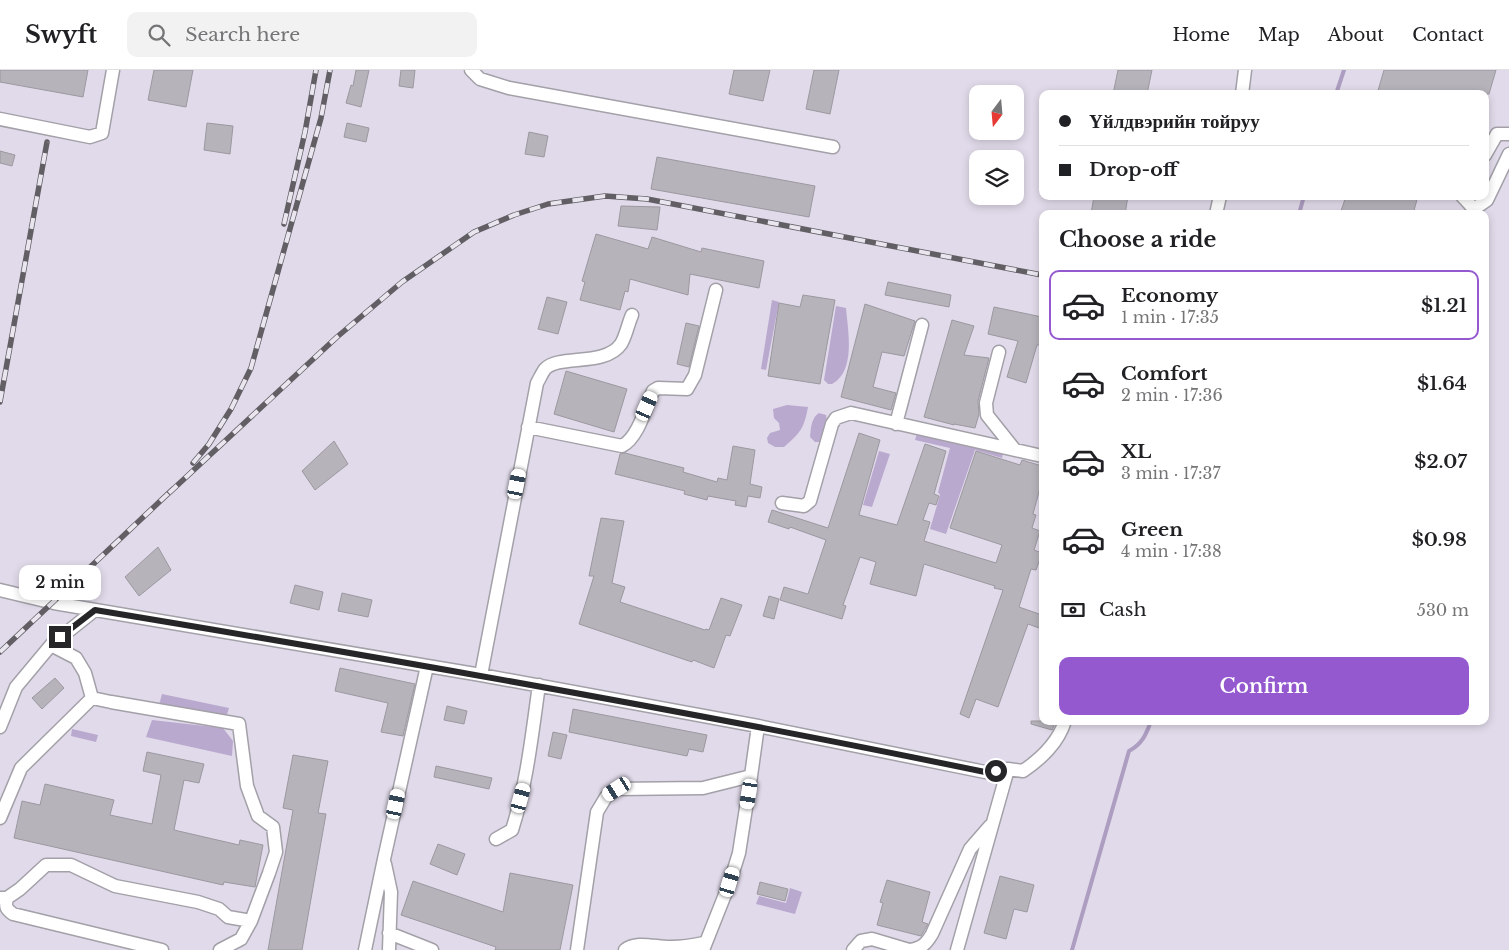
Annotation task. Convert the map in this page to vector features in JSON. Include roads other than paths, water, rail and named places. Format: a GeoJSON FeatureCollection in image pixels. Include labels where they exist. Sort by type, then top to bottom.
{"type":"FeatureCollection","features":[{"type":"Feature","properties":{"kind":"lane"},"geometry":{"type":"LineString","coordinates":[[0,120],[90,137],[102,133],[113,70]]}},
{"type":"Feature","properties":{"kind":"lane"},"geometry":{"type":"LineString","coordinates":[[472,70],[480,79],[509,88],[834,147]]}},
{"type":"Feature","properties":{"kind":"lane"},"geometry":{"type":"LineString","coordinates":[[1242,90],[1245,70]]}},
{"type":"Feature","properties":{"kind":"lane"},"geometry":{"type":"LineString","coordinates":[[1489,148],[1497,133]]}},
{"type":"Feature","properties":{"kind":"lane"},"geometry":{"type":"LineString","coordinates":[[1489,196],[1509,154]]}},
{"type":"Feature","properties":{"kind":"lane"},"geometry":{"type":"LineString","coordinates":[[1473,210],[1487,200]]}},
{"type":"Feature","properties":{"kind":"lane"},"geometry":{"type":"LineString","coordinates":[[528,427],[622,446],[629,442],[634,436],[653,391],[658,388],[687,389],[695,375],[716,290]]}},
{"type":"Feature","properties":{"kind":"lane"},"geometry":{"type":"LineString","coordinates":[[481,675],[537,383],[545,369],[553,364],[602,357],[614,351],[621,344],[632,315]]}},
{"type":"Feature","properties":{"kind":"lane"},"geometry":{"type":"LineString","coordinates":[[896,424],[922,325]]}},
{"type":"Feature","properties":{"kind":"lane"},"geometry":{"type":"LineString","coordinates":[[999,352],[986,404],[987,414],[1015,450]]}},
{"type":"Feature","properties":{"kind":"lane"},"geometry":{"type":"LineString","coordinates":[[782,503],[804,506],[810,501],[832,424],[836,418],[851,413],[1039,455]]}},
{"type":"Feature","properties":{"kind":"lane"},"geometry":{"type":"LineString","coordinates":[[0,590],[54,603],[481,675],[758,726],[985,772],[1008,769],[1022,771],[1035,763],[1060,736],[1064,725]]}},
{"type":"Feature","properties":{"kind":"lane"},"geometry":{"type":"LineString","coordinates":[[0,727],[16,687],[51,644],[95,610]]}},
{"type":"Feature","properties":{"kind":"lane"},"geometry":{"type":"LineString","coordinates":[[51,644],[76,658],[85,673],[92,698]]}},
{"type":"Feature","properties":{"kind":"lane"},"geometry":{"type":"LineString","coordinates":[[365,950],[427,666]]}},
{"type":"Feature","properties":{"kind":"lane"},"geometry":{"type":"LineString","coordinates":[[496,839],[512,830],[517,813],[525,782],[539,686]]}},
{"type":"Feature","properties":{"kind":"lane"},"geometry":{"type":"LineString","coordinates":[[0,818],[21,768],[92,698]]}},
{"type":"Feature","properties":{"kind":"lane"},"geometry":{"type":"LineString","coordinates":[[92,698],[239,724],[247,786],[258,816],[273,827],[276,852],[250,921],[241,939],[220,950]]}},
{"type":"Feature","properties":{"kind":"lane"},"geometry":{"type":"LineString","coordinates":[[625,950],[629,946],[638,945],[703,947],[730,882],[738,853],[758,726]]}},
{"type":"Feature","properties":{"kind":"lane"},"geometry":{"type":"LineString","coordinates":[[958,950],[1008,769]]}},
{"type":"Feature","properties":{"kind":"lane"},"geometry":{"type":"LineString","coordinates":[[577,950],[597,812],[606,796],[617,789],[703,788],[751,776]]}},
{"type":"Feature","properties":{"kind":"lane"},"geometry":{"type":"LineString","coordinates":[[853,950],[861,941],[872,939],[910,950],[925,944],[932,934],[970,849],[993,822]]}},
{"type":"Feature","properties":{"kind":"lane"},"geometry":{"type":"LineString","coordinates":[[384,859],[391,892],[388,950]]}},
{"type":"Feature","properties":{"kind":"lane"},"geometry":{"type":"LineString","coordinates":[[162,950],[13,914],[7,909],[4,898],[20,890],[46,865],[71,865],[115,886],[198,902],[219,909],[228,917],[250,921]]}},
{"type":"Feature","properties":{"kind":"lane"},"geometry":{"type":"LineString","coordinates":[[389,933],[432,950]]}},
{"type":"Feature","properties":{"kind":"waterway"},"geometry":{"type":"LineString","coordinates":[[1337,90],[1344,70]]}},
{"type":"Feature","properties":{"kind":"waterway"},"geometry":{"type":"LineString","coordinates":[[1300,210],[1303,200]]}},
{"type":"Feature","properties":{"kind":"waterway"},"geometry":{"type":"LineString","coordinates":[[1072,950],[1129,751],[1143,739],[1149,725]]}},
{"type":"Feature","properties":{"kind":"railway"},"geometry":{"type":"LineString","coordinates":[[284,224],[305,132],[316,70]]}},
{"type":"Feature","properties":{"kind":"railway"},"geometry":{"type":"LineString","coordinates":[[193,463],[209,444],[231,409],[251,368],[321,118],[330,70]]}},
{"type":"Feature","properties":{"kind":"railway"},"geometry":{"type":"LineString","coordinates":[[0,402],[47,142]]}},
{"type":"Feature","properties":{"kind":"railway"},"geometry":{"type":"LineString","coordinates":[[169,493],[337,337],[402,282],[474,232],[514,215],[548,204],[605,196],[647,199],[1039,274]]}},
{"type":"Feature","properties":{"kind":"railway"},"geometry":{"type":"LineString","coordinates":[[0,652],[173,489]]}}]}
